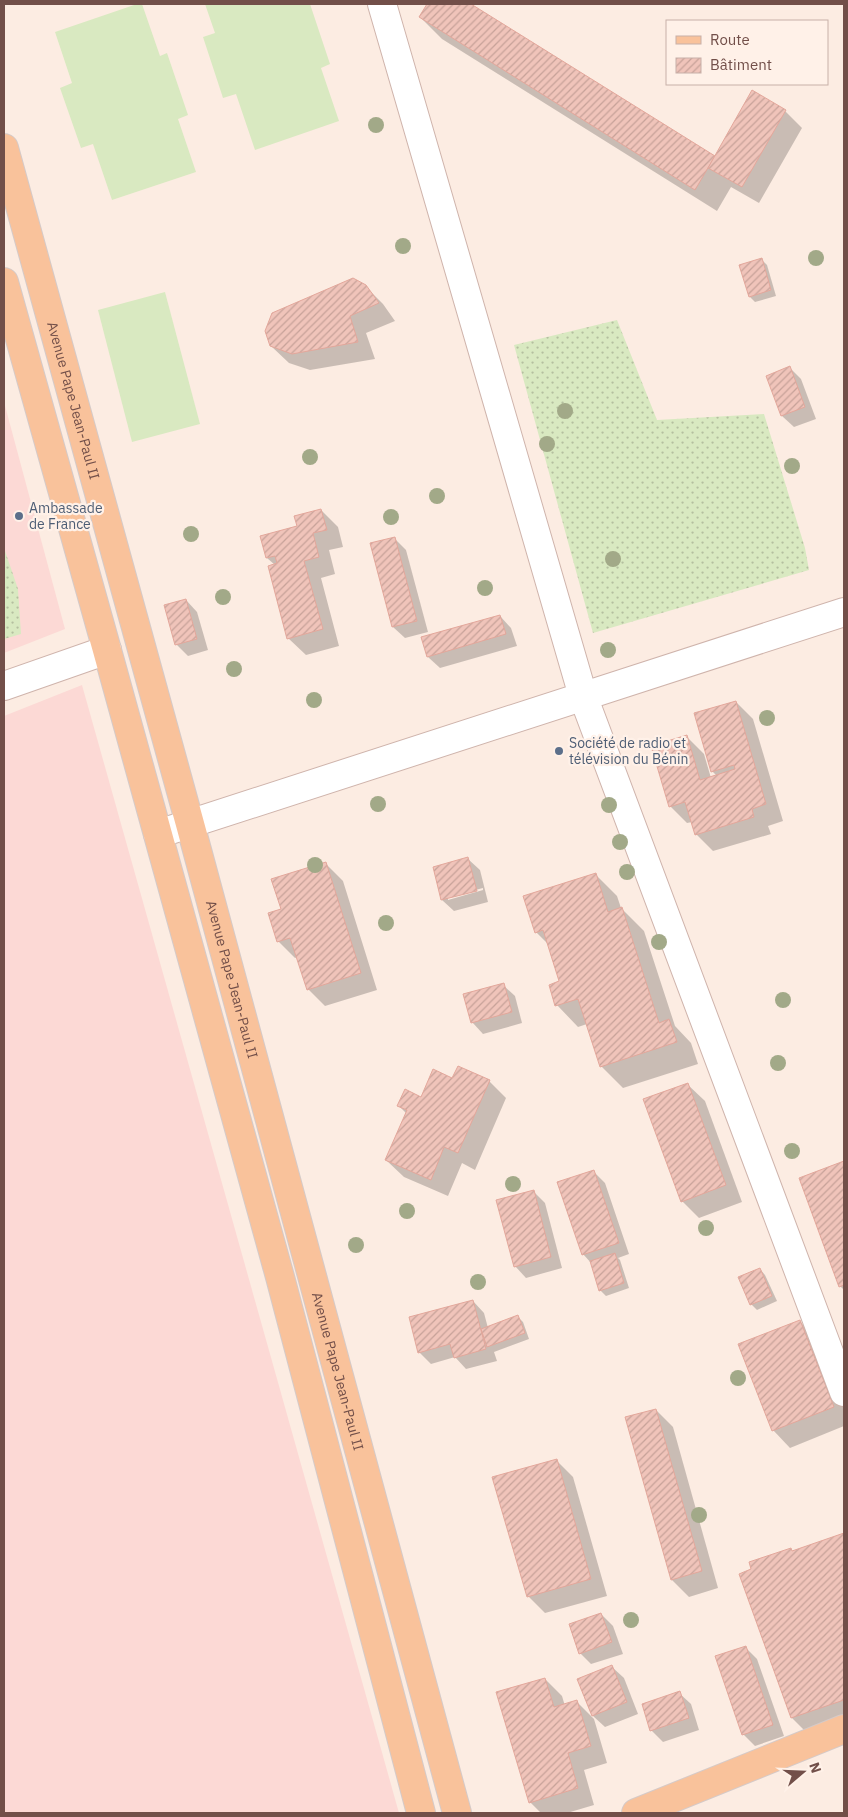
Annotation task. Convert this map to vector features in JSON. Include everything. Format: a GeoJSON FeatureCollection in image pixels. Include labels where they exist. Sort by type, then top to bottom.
{"type":"FeatureCollection","features":[{"type":"Feature","properties":{"kind":"main road","name":"Avenue Pape Jean-Paul II"},"geometry":{"type":"LineString","coordinates":[[4,148],[190,824],[457,1813]]}},
{"type":"Feature","properties":{"kind":"main road"},"geometry":{"type":"LineString","coordinates":[[4,282],[280,1277],[421,1813]]}},
{"type":"Feature","properties":{"kind":"main road"},"geometry":{"type":"LineString","coordinates":[[654,1810],[844,1729]]}},
{"type":"Feature","properties":{"kind":"street"},"geometry":{"type":"LineString","coordinates":[[382,4],[583,696],[844,1392]]}},
{"type":"Feature","properties":{"kind":"street"},"geometry":{"type":"LineString","coordinates":[[158,834],[844,612]]}},
{"type":"Feature","properties":{"kind":"street"},"geometry":{"type":"LineString","coordinates":[[4,686],[107,650]]}},
{"type":"Feature","properties":{"kind":"shaded area","name":"Ambassade de France"},"geometry":{"type":"Polygon","coordinates":[[[4,402],[65,629],[4,653],[4,402]]]}},
{"type":"Feature","properties":{"kind":"shaded area"},"geometry":{"type":"Polygon","coordinates":[[[82,685],[399,1813],[4,1813],[4,716],[82,685]]]}},
{"type":"Feature","properties":{"kind":"green space"},"geometry":{"type":"Polygon","coordinates":[[[137,4],[142,4],[160,56],[167,53],[188,115],[178,119],[196,172],[112,200],[93,144],[81,148],[60,88],[72,83],[55,32],[137,4]]]}},
{"type":"Feature","properties":{"kind":"green space"},"geometry":{"type":"Polygon","coordinates":[[[205,4],[310,4],[330,64],[321,68],[339,121],[255,150],[236,94],[223,98],[203,37],[215,33],[205,4]]]}},
{"type":"Feature","properties":{"kind":"green space"},"geometry":{"type":"Polygon","coordinates":[[[165,292],[200,424],[132,442],[98,310],[165,292]]]}},
{"type":"Feature","properties":{"kind":"green space"},"geometry":{"type":"Polygon","coordinates":[[[617,320],[657,420],[764,414],[805,548],[809,570],[593,633],[514,345],[617,320]]]}},
{"type":"Feature","properties":{"kind":"green space"},"geometry":{"type":"Polygon","coordinates":[[[4,548],[18,589],[21,634],[4,639],[4,548]]]}},
{"type":"Feature","properties":{"kind":"building"},"geometry":{"type":"Polygon","coordinates":[[[427,4],[471,4],[715,156],[695,190],[419,17],[427,4]]]}},
{"type":"Feature","properties":{"kind":"building"},"geometry":{"type":"Polygon","coordinates":[[[752,90],[786,110],[742,187],[708,168],[752,90]]]}},
{"type":"Feature","properties":{"kind":"building"},"geometry":{"type":"Polygon","coordinates":[[[762,258],[771,290],[749,297],[739,265],[762,258]]]}},
{"type":"Feature","properties":{"kind":"building"},"geometry":{"type":"Polygon","coordinates":[[[353,278],[366,285],[379,303],[350,316],[358,342],[292,354],[270,346],[265,331],[272,313],[353,278]]]}},
{"type":"Feature","properties":{"kind":"building"},"geometry":{"type":"Polygon","coordinates":[[[790,366],[805,407],[781,416],[766,376],[790,366]]]}},
{"type":"Feature","properties":{"kind":"building"},"geometry":{"type":"Polygon","coordinates":[[[321,509],[327,530],[313,533],[319,557],[304,561],[323,629],[287,639],[268,566],[277,563],[275,556],[266,558],[260,536],[297,526],[294,516],[321,509]]]}},
{"type":"Feature","properties":{"kind":"building"},"geometry":{"type":"Polygon","coordinates":[[[395,537],[417,621],[392,627],[370,543],[395,537]]]}},
{"type":"Feature","properties":{"kind":"building"},"geometry":{"type":"Polygon","coordinates":[[[186,599],[197,639],[175,645],[164,605],[186,599]]]}},
{"type":"Feature","properties":{"kind":"building"},"geometry":{"type":"Polygon","coordinates":[[[500,615],[506,634],[427,657],[421,637],[500,615]]]}},
{"type":"Feature","properties":{"kind":"building"},"geometry":{"type":"Polygon","coordinates":[[[736,701],[766,804],[752,809],[754,817],[695,835],[685,802],[669,807],[651,746],[687,735],[700,780],[735,769],[734,765],[711,772],[694,713],[736,701]]]}},
{"type":"Feature","properties":{"kind":"building"},"geometry":{"type":"Polygon","coordinates":[[[468,857],[477,891],[441,900],[433,867],[468,857]]]}},
{"type":"Feature","properties":{"kind":"building"},"geometry":{"type":"Polygon","coordinates":[[[326,862],[361,973],[307,990],[290,938],[277,942],[268,913],[281,909],[271,879],[326,862]]]}},
{"type":"Feature","properties":{"kind":"building"},"geometry":{"type":"Polygon","coordinates":[[[596,873],[608,912],[622,907],[659,1023],[669,1019],[677,1042],[600,1067],[578,999],[555,1006],[549,985],[559,981],[543,930],[535,933],[523,896],[596,873]]]}},
{"type":"Feature","properties":{"kind":"building"},"geometry":{"type":"Polygon","coordinates":[[[504,983],[512,1012],[471,1023],[463,994],[504,983]]]}},
{"type":"Feature","properties":{"kind":"building"},"geometry":{"type":"Polygon","coordinates":[[[458,1066],[490,1080],[458,1153],[444,1147],[431,1180],[385,1160],[407,1110],[397,1106],[405,1089],[421,1097],[433,1069],[452,1078],[458,1066]]]}},
{"type":"Feature","properties":{"kind":"building"},"geometry":{"type":"Polygon","coordinates":[[[688,1083],[726,1185],[681,1202],[643,1099],[688,1083]]]}},
{"type":"Feature","properties":{"kind":"building"},"geometry":{"type":"Polygon","coordinates":[[[844,1161],[844,1285],[839,1287],[799,1178],[844,1161]]]}},
{"type":"Feature","properties":{"kind":"building"},"geometry":{"type":"Polygon","coordinates":[[[594,1170],[619,1243],[582,1255],[557,1182],[594,1170]]]}},
{"type":"Feature","properties":{"kind":"building"},"geometry":{"type":"Polygon","coordinates":[[[534,1190],[551,1257],[514,1267],[496,1200],[534,1190]]]}},
{"type":"Feature","properties":{"kind":"building"},"geometry":{"type":"Polygon","coordinates":[[[615,1253],[624,1283],[599,1291],[590,1261],[615,1253]]]}},
{"type":"Feature","properties":{"kind":"building"},"geometry":{"type":"Polygon","coordinates":[[[760,1268],[772,1296],[750,1305],[738,1277],[760,1268]]]}},
{"type":"Feature","properties":{"kind":"building"},"geometry":{"type":"Polygon","coordinates":[[[473,1300],[486,1349],[454,1358],[450,1344],[418,1353],[409,1317],[473,1300]]]}},
{"type":"Feature","properties":{"kind":"building"},"geometry":{"type":"Polygon","coordinates":[[[518,1315],[525,1333],[487,1347],[481,1329],[518,1315]]]}},
{"type":"Feature","properties":{"kind":"building"},"geometry":{"type":"Polygon","coordinates":[[[800,1320],[834,1407],[772,1431],[738,1344],[800,1320]]]}},
{"type":"Feature","properties":{"kind":"building"},"geometry":{"type":"Polygon","coordinates":[[[656,1409],[702,1571],[671,1580],[625,1417],[656,1409]]]}},
{"type":"Feature","properties":{"kind":"building"},"geometry":{"type":"Polygon","coordinates":[[[557,1459],[591,1579],[527,1597],[492,1477],[557,1459]]]}},
{"type":"Feature","properties":{"kind":"building"},"geometry":{"type":"Polygon","coordinates":[[[844,1533],[844,1700],[791,1718],[739,1574],[751,1569],[749,1562],[791,1548],[792,1551],[844,1533]]]}},
{"type":"Feature","properties":{"kind":"building"},"geometry":{"type":"Polygon","coordinates":[[[601,1613],[612,1642],[579,1654],[569,1624],[601,1613]]]}},
{"type":"Feature","properties":{"kind":"building"},"geometry":{"type":"Polygon","coordinates":[[[746,1646],[773,1725],[742,1735],[715,1656],[746,1646]]]}},
{"type":"Feature","properties":{"kind":"building"},"geometry":{"type":"Polygon","coordinates":[[[612,1665],[627,1702],[592,1716],[577,1679],[612,1665]]]}},
{"type":"Feature","properties":{"kind":"building"},"geometry":{"type":"Polygon","coordinates":[[[545,1678],[554,1707],[577,1700],[591,1746],[568,1753],[578,1788],[529,1803],[496,1692],[545,1678]]]}},
{"type":"Feature","properties":{"kind":"building"},"geometry":{"type":"Polygon","coordinates":[[[680,1691],[689,1718],[650,1731],[642,1704],[680,1691]]]}},
{"type":"Feature","properties":{"kind":"place","name":"Ambassade de France"},"geometry":{"type":"Point","coordinates":[19,516]}},
{"type":"Feature","properties":{"kind":"place","name":"Société de radio et télévision du Bénin"},"geometry":{"type":"Point","coordinates":[559,751]}}]}
